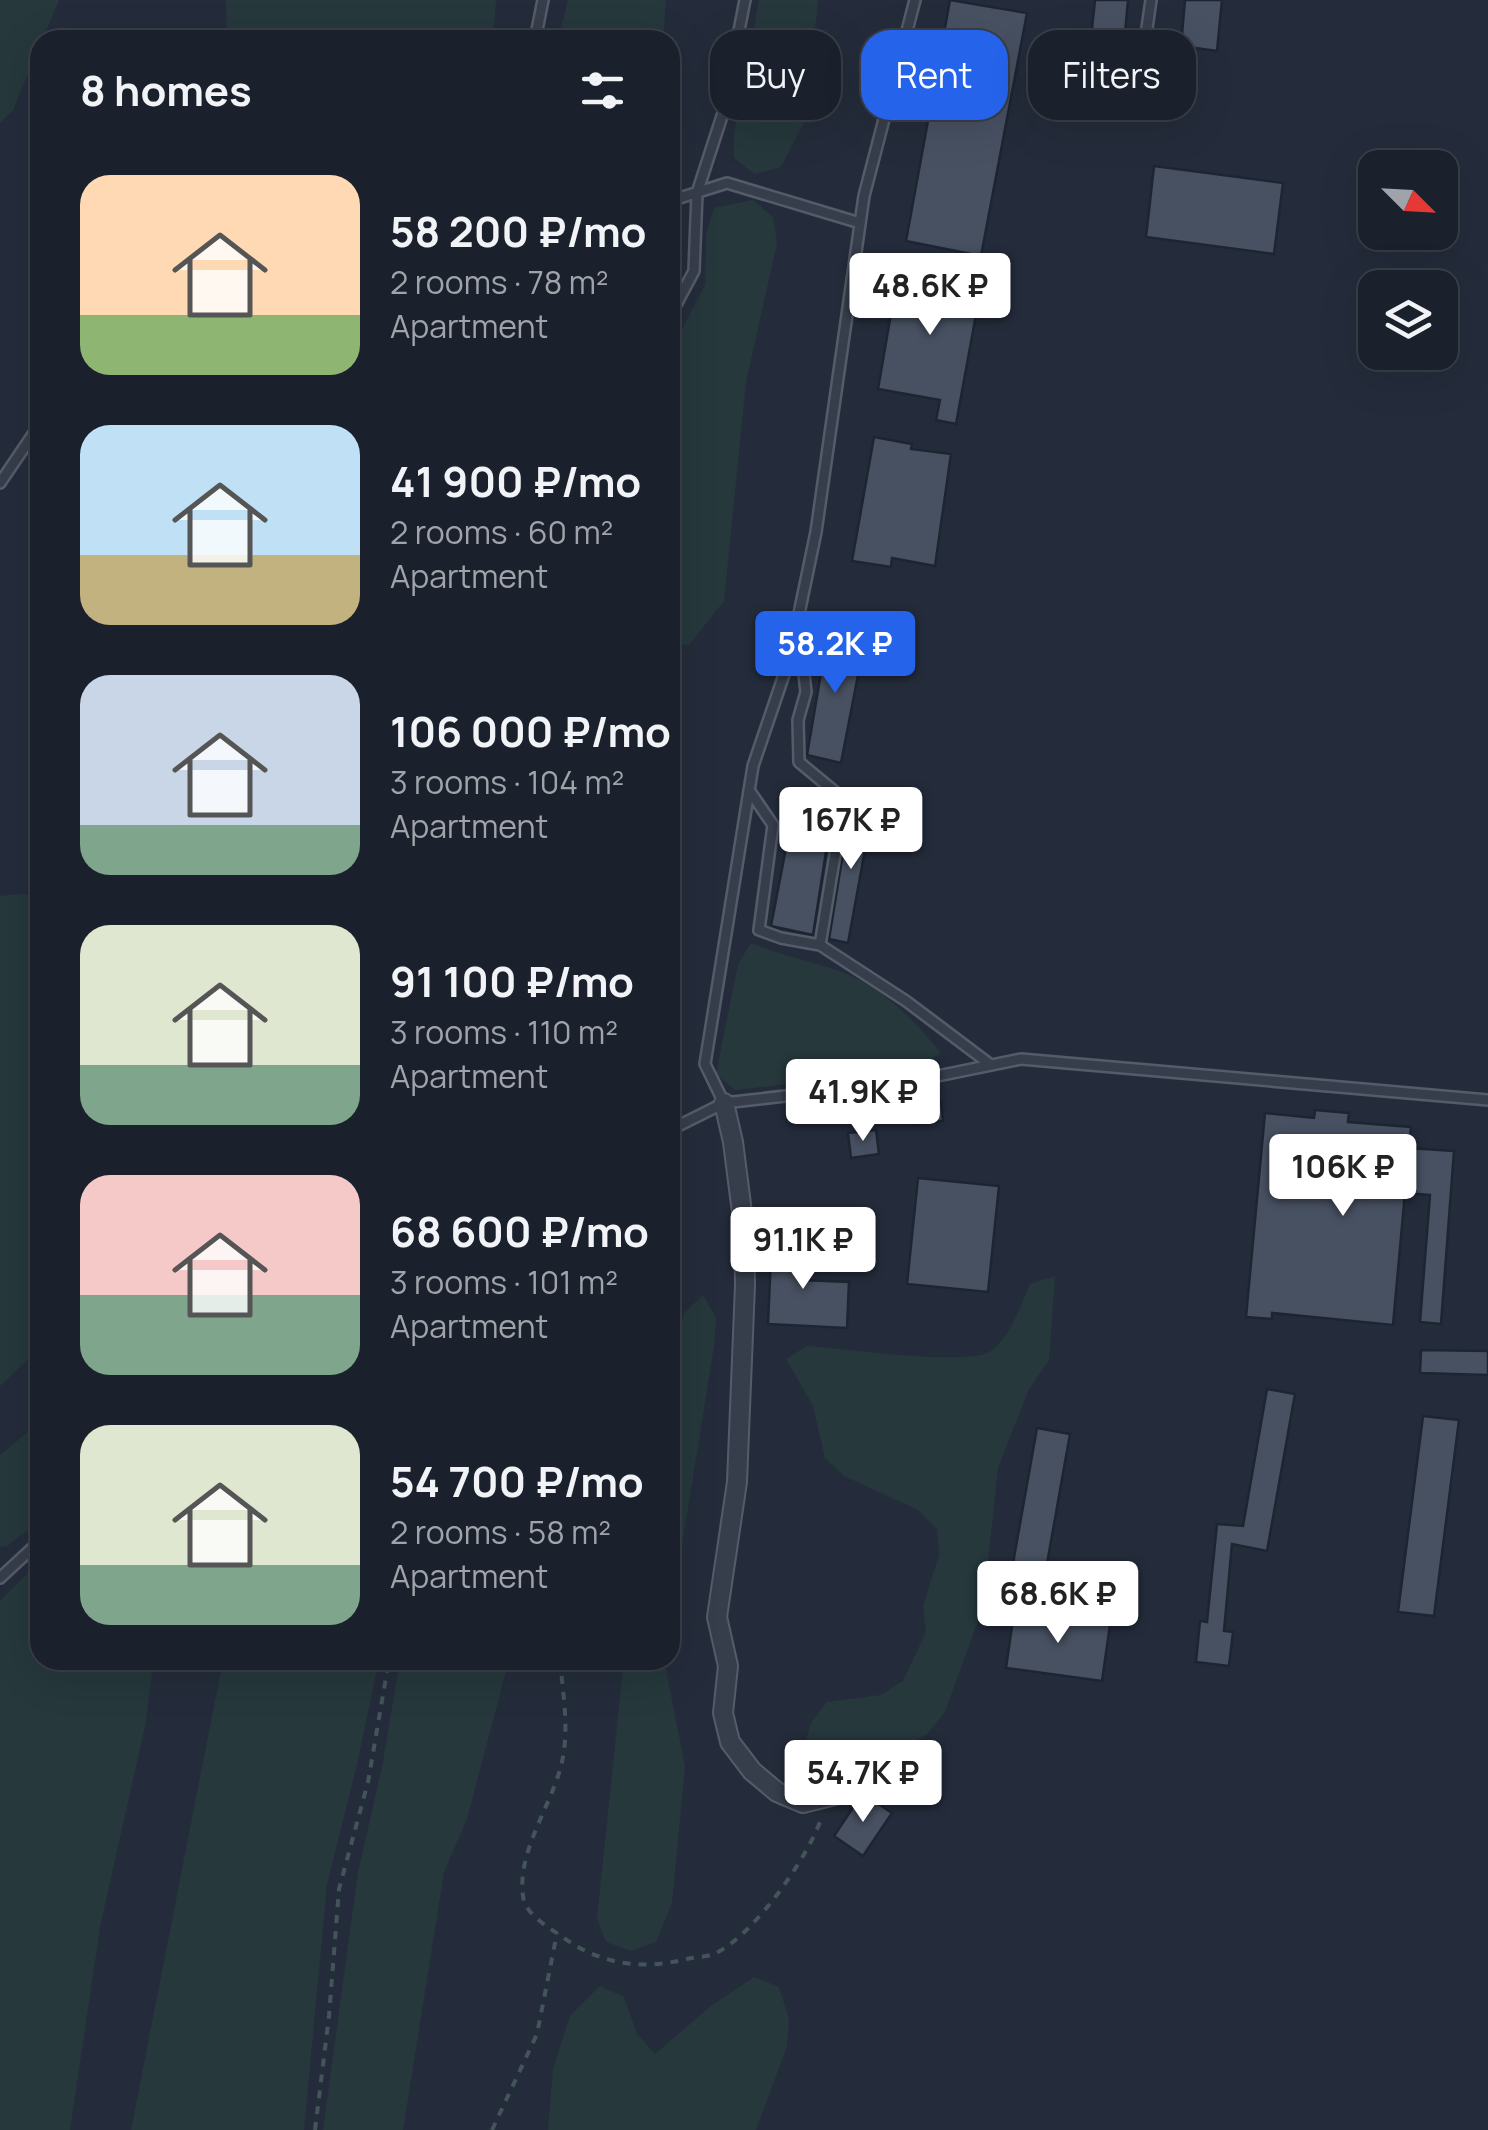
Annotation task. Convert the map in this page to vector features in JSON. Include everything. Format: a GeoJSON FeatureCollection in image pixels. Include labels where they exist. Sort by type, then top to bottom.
{"type":"FeatureCollection","features":[{"type":"Feature","properties":{"kind":"street"},"geometry":{"type":"LineString","coordinates":[[724,1103],[744,1228],[745,1285],[736,1482],[717,1618],[728,1666],[723,1713],[730,1742],[752,1770],[778,1792],[803,1802],[910,1776]]}},
{"type":"Feature","properties":{"kind":"lane"},"geometry":{"type":"LineString","coordinates":[[537,30],[543,0]]}},
{"type":"Feature","properties":{"kind":"lane"},"geometry":{"type":"LineString","coordinates":[[680,297],[694,270],[697,193],[723,113],[745,0]]}},
{"type":"Feature","properties":{"kind":"lane"},"geometry":{"type":"LineString","coordinates":[[724,1103],[705,1064],[753,766],[792,646],[816,532],[860,223],[872,160],[915,0]]}},
{"type":"Feature","properties":{"kind":"lane"},"geometry":{"type":"LineString","coordinates":[[1147,30],[1151,0]]}},
{"type":"Feature","properties":{"kind":"lane"},"geometry":{"type":"LineString","coordinates":[[680,198],[726,183],[860,223]]}},
{"type":"Feature","properties":{"kind":"lane"},"geometry":{"type":"LineString","coordinates":[[0,483],[30,439]]}},
{"type":"Feature","properties":{"kind":"lane"},"geometry":{"type":"LineString","coordinates":[[792,646],[804,674],[806,692],[798,720],[798,762],[840,796],[839,839],[820,945]]}},
{"type":"Feature","properties":{"kind":"lane"},"geometry":{"type":"LineString","coordinates":[[749,790],[773,825],[760,930],[820,945],[906,1001],[992,1066]]}},
{"type":"Feature","properties":{"kind":"lane"},"geometry":{"type":"LineString","coordinates":[[680,1125],[724,1103],[908,1082],[1021,1059],[1488,1100]]}},
{"type":"Feature","properties":{"kind":"lane"},"geometry":{"type":"LineString","coordinates":[[0,1578],[30,1550]]}},
{"type":"Feature","properties":{"kind":"path"},"geometry":{"type":"LineString","coordinates":[[315,2130],[329,2016],[338,1889],[368,1782],[388,1670]]}},
{"type":"Feature","properties":{"kind":"path"},"geometry":{"type":"LineString","coordinates":[[561,1670],[567,1735],[549,1804],[524,1864],[522,1900],[536,1918],[578,1948],[616,1964],[666,1964],[717,1952],[751,1925],[814,1842],[830,1795]]}},
{"type":"Feature","properties":{"kind":"path"},"geometry":{"type":"LineString","coordinates":[[492,2130],[538,2034],[558,1934]]}},
{"type":"Feature","properties":{"kind":"shaded area"},"geometry":{"type":"Polygon","coordinates":[[[0,0],[59,0],[46,30],[30,30],[30,69],[13,110],[0,123],[0,0]]]}},
{"type":"Feature","properties":{"kind":"shaded area"},"geometry":{"type":"Polygon","coordinates":[[[226,0],[496,0],[494,30],[227,30],[226,0]]]}},
{"type":"Feature","properties":{"kind":"shaded area"},"geometry":{"type":"Polygon","coordinates":[[[568,0],[666,0],[664,30],[560,30],[568,0]]]}},
{"type":"Feature","properties":{"kind":"shaded area"},"geometry":{"type":"Polygon","coordinates":[[[759,0],[818,0],[815,30],[753,30],[759,0]]]}},
{"type":"Feature","properties":{"kind":"shaded area"},"geometry":{"type":"Polygon","coordinates":[[[736,120],[805,120],[781,167],[755,174],[734,158],[736,120]]]}},
{"type":"Feature","properties":{"kind":"shaded area"},"geometry":{"type":"Polygon","coordinates":[[[753,200],[773,217],[777,243],[746,382],[724,601],[689,645],[680,645],[680,334],[705,285],[706,233],[714,208],[753,200]]]}},
{"type":"Feature","properties":{"kind":"shaded area"},"geometry":{"type":"Polygon","coordinates":[[[30,895],[30,1358],[0,1386],[0,896],[30,895]]]}},
{"type":"Feature","properties":{"kind":"shaded area"},"geometry":{"type":"Polygon","coordinates":[[[751,943],[839,971],[868,985],[908,1016],[941,1053],[902,1071],[735,1090],[716,1074],[738,964],[751,943]]]}},
{"type":"Feature","properties":{"kind":"shaded area"},"geometry":{"type":"Polygon","coordinates":[[[1055,1276],[1049,1360],[1028,1391],[998,1468],[983,1607],[945,1712],[927,1734],[904,1747],[851,1765],[824,1765],[804,1747],[811,1723],[827,1702],[881,1695],[903,1681],[926,1632],[923,1606],[939,1555],[937,1529],[918,1510],[844,1476],[825,1458],[813,1406],[786,1359],[807,1346],[932,1357],[991,1351],[1014,1320],[1030,1284],[1055,1276]]]}},
{"type":"Feature","properties":{"kind":"shaded area"},"geometry":{"type":"Polygon","coordinates":[[[703,1295],[716,1318],[680,1558],[680,1332],[684,1313],[703,1295]]]}},
{"type":"Feature","properties":{"kind":"shaded area"},"geometry":{"type":"Polygon","coordinates":[[[30,1430],[30,1529],[0,1547],[0,1455],[30,1430]]]}},
{"type":"Feature","properties":{"kind":"shaded area"},"geometry":{"type":"Polygon","coordinates":[[[30,1571],[30,1670],[153,1670],[145,1726],[100,1927],[70,2130],[0,2130],[0,1601],[30,1571]]]}},
{"type":"Feature","properties":{"kind":"shaded area"},"geometry":{"type":"Polygon","coordinates":[[[221,1670],[377,1670],[327,1885],[304,2130],[131,2130],[221,1670]]]}},
{"type":"Feature","properties":{"kind":"shaded area"},"geometry":{"type":"Polygon","coordinates":[[[398,1670],[506,1670],[467,1819],[444,1872],[403,2130],[323,2130],[358,1872],[398,1670]]]}},
{"type":"Feature","properties":{"kind":"shaded area"},"geometry":{"type":"Polygon","coordinates":[[[623,1670],[666,1670],[685,1766],[672,1903],[656,1942],[631,1951],[606,1942],[597,1918],[623,1670]]]}},
{"type":"Feature","properties":{"kind":"shaded area"},"geometry":{"type":"Polygon","coordinates":[[[754,1977],[779,1987],[789,2019],[787,2046],[756,2130],[548,2130],[553,2069],[570,2016],[600,1986],[624,1997],[637,2034],[655,2054],[711,2006],[754,1977]]]}},
{"type":"Feature","properties":{"kind":"building"},"geometry":{"type":"Polygon","coordinates":[[[950,0],[1027,13],[1008,113],[1008,30],[945,30],[950,0]]]}},
{"type":"Feature","properties":{"kind":"building"},"geometry":{"type":"Polygon","coordinates":[[[1095,0],[1128,0],[1125,30],[1092,30],[1095,0]]]}},
{"type":"Feature","properties":{"kind":"building"},"geometry":{"type":"Polygon","coordinates":[[[1185,0],[1222,0],[1217,51],[1196,48],[1196,30],[1182,30],[1185,0]]]}},
{"type":"Feature","properties":{"kind":"building"},"geometry":{"type":"Polygon","coordinates":[[[928,120],[1007,120],[981,256],[906,241],[928,120]]]}},
{"type":"Feature","properties":{"kind":"building"},"geometry":{"type":"Polygon","coordinates":[[[1154,166],[1283,183],[1274,254],[1146,237],[1154,166]]]}},
{"type":"Feature","properties":{"kind":"building"},"geometry":{"type":"Polygon","coordinates":[[[899,267],[982,282],[956,424],[936,420],[940,400],[878,389],[899,267]]]}},
{"type":"Feature","properties":{"kind":"building"},"geometry":{"type":"Polygon","coordinates":[[[874,437],[912,444],[911,449],[951,454],[935,566],[892,558],[891,567],[852,561],[874,437]]]}},
{"type":"Feature","properties":{"kind":"building"},"geometry":{"type":"Polygon","coordinates":[[[828,632],[865,639],[841,763],[807,755],[828,632]]]}},
{"type":"Feature","properties":{"kind":"building"},"geometry":{"type":"Polygon","coordinates":[[[795,801],[833,807],[813,935],[771,926],[795,801]]]}},
{"type":"Feature","properties":{"kind":"building"},"geometry":{"type":"Polygon","coordinates":[[[855,803],[873,806],[848,943],[829,939],[850,810],[854,810],[855,803]]]}},
{"type":"Feature","properties":{"kind":"building"},"geometry":{"type":"Polygon","coordinates":[[[941,1102],[943,1121],[913,1125],[911,1105],[941,1102]]]}},
{"type":"Feature","properties":{"kind":"building"},"geometry":{"type":"Polygon","coordinates":[[[1315,1110],[1349,1113],[1348,1122],[1411,1127],[1409,1148],[1454,1151],[1441,1324],[1420,1322],[1430,1195],[1405,1193],[1393,1325],[1272,1313],[1272,1319],[1246,1317],[1265,1113],[1314,1118],[1315,1110]]]}},
{"type":"Feature","properties":{"kind":"building"},"geometry":{"type":"Polygon","coordinates":[[[876,1130],[879,1154],[851,1158],[848,1133],[876,1130]]]}},
{"type":"Feature","properties":{"kind":"building"},"geometry":{"type":"Polygon","coordinates":[[[918,1178],[999,1186],[988,1292],[907,1284],[918,1178]]]}},
{"type":"Feature","properties":{"kind":"building"},"geometry":{"type":"Polygon","coordinates":[[[772,1234],[794,1235],[793,1259],[804,1259],[803,1280],[849,1282],[847,1328],[768,1324],[772,1234]]]}},
{"type":"Feature","properties":{"kind":"building"},"geometry":{"type":"Polygon","coordinates":[[[1421,1350],[1488,1351],[1488,1375],[1420,1373],[1421,1350]]]}},
{"type":"Feature","properties":{"kind":"building"},"geometry":{"type":"Polygon","coordinates":[[[1267,1389],[1295,1394],[1267,1551],[1232,1544],[1224,1631],[1233,1632],[1229,1666],[1196,1662],[1200,1621],[1207,1622],[1217,1524],[1243,1526],[1267,1389]]]}},
{"type":"Feature","properties":{"kind":"building"},"geometry":{"type":"Polygon","coordinates":[[[1423,1416],[1459,1420],[1434,1616],[1398,1612],[1423,1416]]]}},
{"type":"Feature","properties":{"kind":"building"},"geometry":{"type":"Polygon","coordinates":[[[1037,1428],[1070,1434],[1045,1575],[1012,1569],[1037,1428]]]}},
{"type":"Feature","properties":{"kind":"building"},"geometry":{"type":"Polygon","coordinates":[[[1014,1612],[1110,1625],[1102,1681],[1006,1668],[1014,1612]]]}},
{"type":"Feature","properties":{"kind":"building"},"geometry":{"type":"Polygon","coordinates":[[[871,1799],[892,1813],[863,1856],[834,1836],[856,1803],[871,1799]]]}}]}
